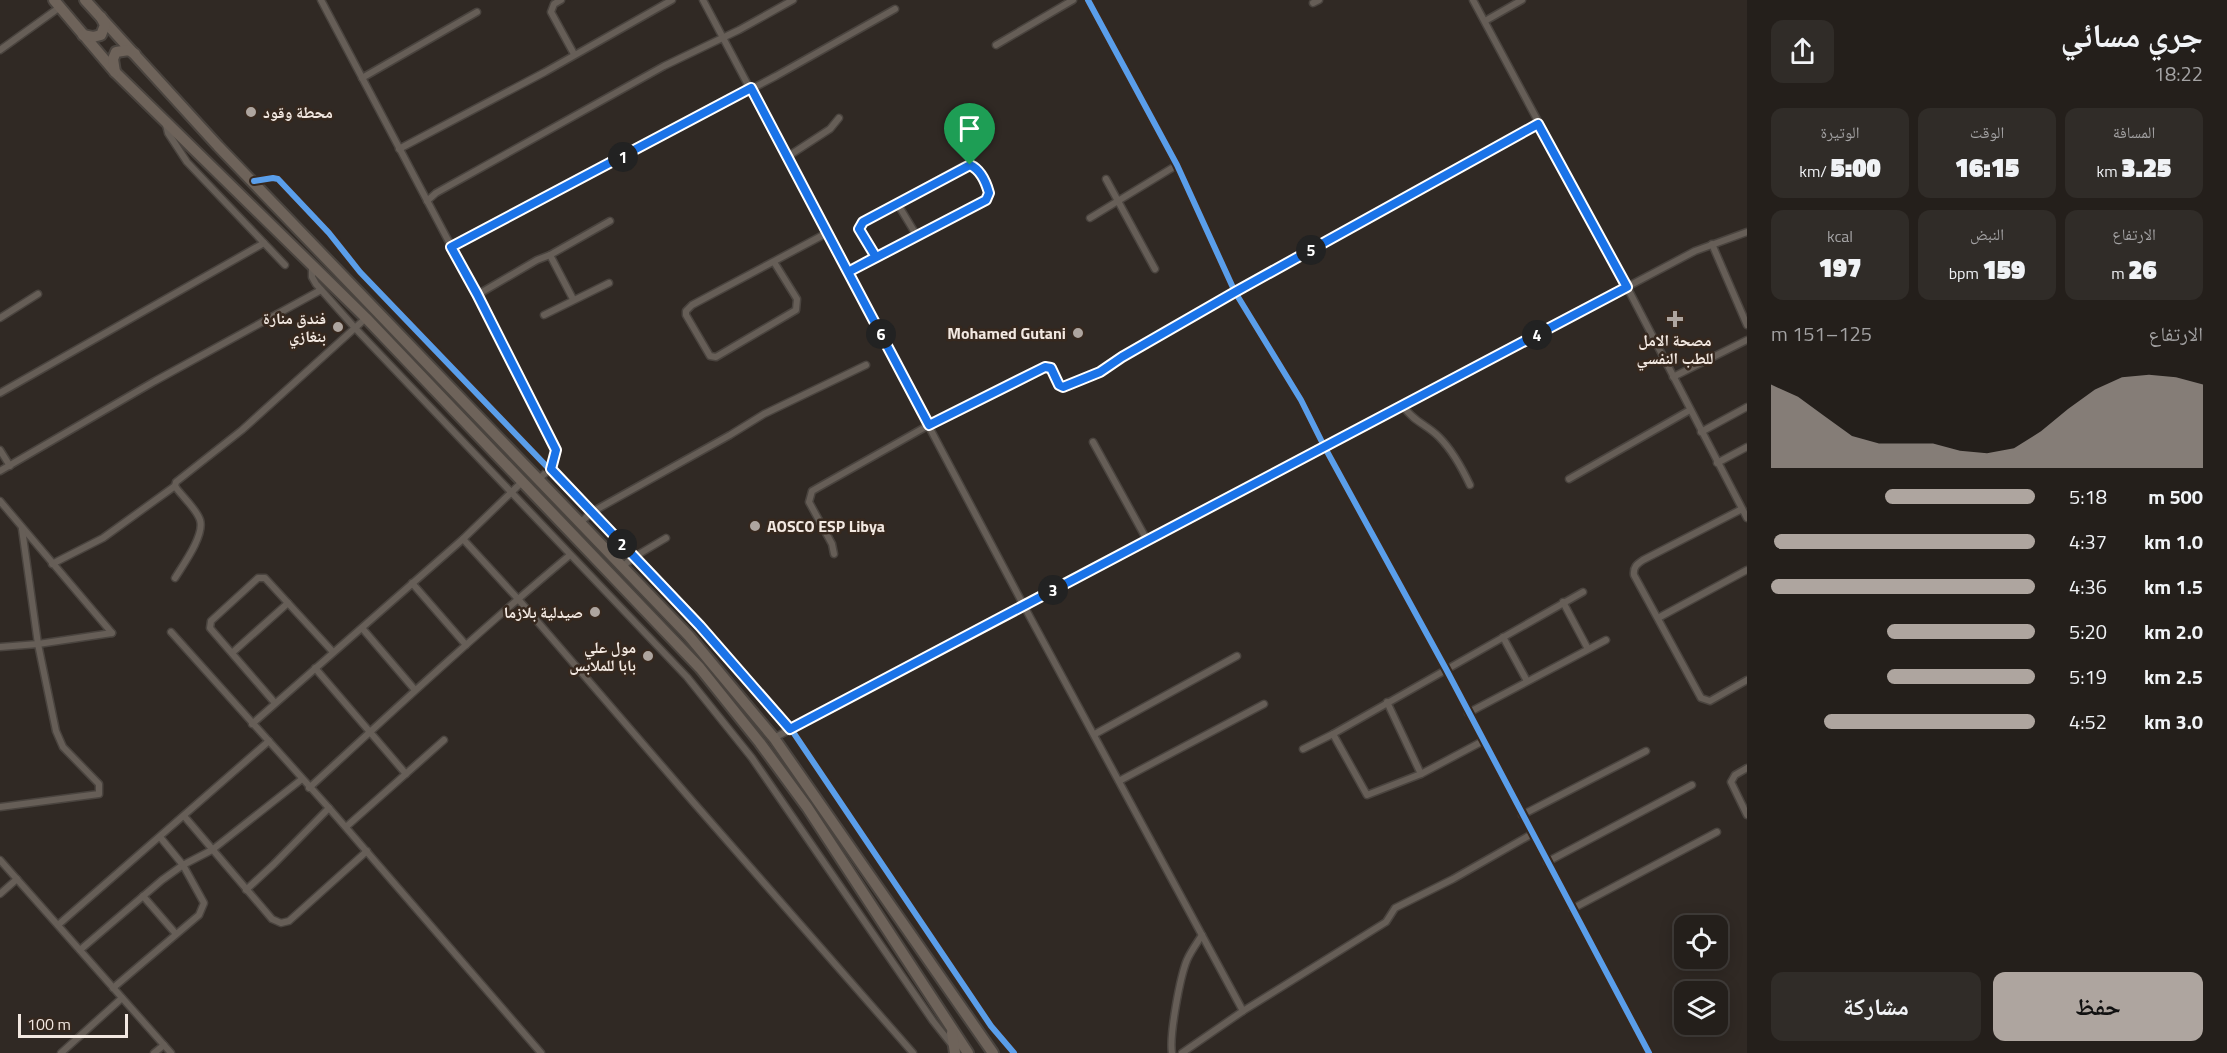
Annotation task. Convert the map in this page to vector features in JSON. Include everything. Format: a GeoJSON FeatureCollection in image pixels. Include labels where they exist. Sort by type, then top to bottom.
{"type":"FeatureCollection","features":[{"type":"Feature","properties":{"kind":"highway"},"geometry":{"type":"LineString","coordinates":[[85,0],[218,146],[540,478],[689,636],[774,738],[993,1053]]}},
{"type":"Feature","properties":{"kind":"highway"},"geometry":{"type":"LineString","coordinates":[[57,3],[115,72],[366,318],[700,668],[760,743],[826,834],[968,1053]]}},
{"type":"Feature","properties":{"kind":"highway"},"geometry":{"type":"LineString","coordinates":[[83,35],[93,38],[101,35],[105,25],[100,15]]}},
{"type":"Feature","properties":{"kind":"highway"},"geometry":{"type":"LineString","coordinates":[[115,72],[113,59],[116,52],[129,50],[135,54]]}},
{"type":"Feature","properties":{"kind":"highway"},"geometry":{"type":"LineString","coordinates":[[949,1021],[956,1052]]}},
{"type":"Feature","properties":{"kind":"street"},"geometry":{"type":"LineString","coordinates":[[321,0],[477,294],[556,450],[551,469],[540,478]]}},
{"type":"Feature","properties":{"kind":"street"},"geometry":{"type":"LineString","coordinates":[[561,0],[554,4],[551,12],[574,54]]}},
{"type":"Feature","properties":{"kind":"street"},"geometry":{"type":"LineString","coordinates":[[399,149],[545,72],[672,0]]}},
{"type":"Feature","properties":{"kind":"street"},"geometry":{"type":"LineString","coordinates":[[703,0],[1024,606],[1243,1011]]}},
{"type":"Feature","properties":{"kind":"street"},"geometry":{"type":"LineString","coordinates":[[427,201],[436,193],[664,66],[793,0]]}},
{"type":"Feature","properties":{"kind":"street"},"geometry":{"type":"LineString","coordinates":[[996,45],[1072,0]]}},
{"type":"Feature","properties":{"kind":"street"},"geometry":{"type":"LineString","coordinates":[[1088,0],[1177,165],[1235,292],[1300,400],[1446,669],[1648,1053]]}},
{"type":"Feature","properties":{"kind":"street"},"geometry":{"type":"LineString","coordinates":[[1473,0],[1627,287],[1747,518]]}},
{"type":"Feature","properties":{"kind":"street"},"geometry":{"type":"LineString","coordinates":[[1485,21],[1522,0]]}},
{"type":"Feature","properties":{"kind":"street"},"geometry":{"type":"LineString","coordinates":[[0,50],[57,3]]}},
{"type":"Feature","properties":{"kind":"street"},"geometry":{"type":"LineString","coordinates":[[451,247],[895,9]]}},
{"type":"Feature","properties":{"kind":"street"},"geometry":{"type":"LineString","coordinates":[[362,78],[477,12]]}},
{"type":"Feature","properties":{"kind":"street"},"geometry":{"type":"LineString","coordinates":[[163,117],[168,133],[187,162],[285,265]]}},
{"type":"Feature","properties":{"kind":"street"},"geometry":{"type":"LineString","coordinates":[[787,157],[830,129],[839,117]]}},
{"type":"Feature","properties":{"kind":"street"},"geometry":{"type":"LineString","coordinates":[[834,554],[832,544],[809,502],[812,491],[929,425],[1045,367],[1051,368],[1059,385],[1063,387],[1100,372],[1235,292],[1538,124]]}},
{"type":"Feature","properties":{"kind":"street"},"geometry":{"type":"LineString","coordinates":[[848,272],[989,197],[987,186],[979,171],[970,165],[964,166],[860,225],[859,229],[876,257]]}},
{"type":"Feature","properties":{"kind":"street"},"geometry":{"type":"LineString","coordinates":[[1090,218],[1177,165]]}},
{"type":"Feature","properties":{"kind":"street"},"geometry":{"type":"LineString","coordinates":[[254,181],[278,179],[329,233],[360,272],[700,626],[790,729],[991,1026],[1014,1053]]}},
{"type":"Feature","properties":{"kind":"street"},"geometry":{"type":"LineString","coordinates":[[1106,180],[1155,269]]}},
{"type":"Feature","properties":{"kind":"street"},"geometry":{"type":"LineString","coordinates":[[897,203],[917,236]]}},
{"type":"Feature","properties":{"kind":"street"},"geometry":{"type":"LineString","coordinates":[[477,294],[610,221]]}},
{"type":"Feature","properties":{"kind":"street"},"geometry":{"type":"LineString","coordinates":[[774,738],[1627,287],[1712,244],[1747,232]]}},
{"type":"Feature","properties":{"kind":"street"},"geometry":{"type":"LineString","coordinates":[[774,262],[797,300],[796,310],[716,357],[710,356],[690,323],[686,311],[692,305],[827,233]]}},
{"type":"Feature","properties":{"kind":"street"},"geometry":{"type":"LineString","coordinates":[[0,393],[264,243]]}},
{"type":"Feature","properties":{"kind":"street"},"geometry":{"type":"LineString","coordinates":[[1712,244],[1747,325]]}},
{"type":"Feature","properties":{"kind":"street"},"geometry":{"type":"LineString","coordinates":[[550,255],[573,299]]}},
{"type":"Feature","properties":{"kind":"street"},"geometry":{"type":"LineString","coordinates":[[312,265],[312,277],[355,328],[687,677],[722,719],[956,1052]]}},
{"type":"Feature","properties":{"kind":"street"},"geometry":{"type":"LineString","coordinates":[[544,315],[609,283]]}},
{"type":"Feature","properties":{"kind":"street"},"geometry":{"type":"LineString","coordinates":[[0,471],[155,381],[321,290]]}},
{"type":"Feature","properties":{"kind":"street"},"geometry":{"type":"LineString","coordinates":[[0,318],[38,294]]}},
{"type":"Feature","properties":{"kind":"street"},"geometry":{"type":"LineString","coordinates":[[52,564],[103,538],[175,486],[176,482],[242,430],[366,318]]}},
{"type":"Feature","properties":{"kind":"street"},"geometry":{"type":"LineString","coordinates":[[1673,377],[1747,340]]}},
{"type":"Feature","properties":{"kind":"street"},"geometry":{"type":"LineString","coordinates":[[581,522],[592,512],[764,414],[866,365]]}},
{"type":"Feature","properties":{"kind":"street"},"geometry":{"type":"LineString","coordinates":[[1403,406],[1414,420],[1439,437],[1459,463],[1470,485]]}},
{"type":"Feature","properties":{"kind":"street"},"geometry":{"type":"LineString","coordinates":[[1701,432],[1747,407]]}},
{"type":"Feature","properties":{"kind":"street"},"geometry":{"type":"LineString","coordinates":[[1569,479],[1690,410]]}},
{"type":"Feature","properties":{"kind":"street"},"geometry":{"type":"LineString","coordinates":[[1093,442],[1147,540]]}},
{"type":"Feature","properties":{"kind":"street"},"geometry":{"type":"LineString","coordinates":[[1717,463],[1747,447]]}},
{"type":"Feature","properties":{"kind":"street"},"geometry":{"type":"LineString","coordinates":[[0,450],[10,466]]}},
{"type":"Feature","properties":{"kind":"street"},"geometry":{"type":"LineString","coordinates":[[252,724],[463,539],[523,481]]}},
{"type":"Feature","properties":{"kind":"street"},"geometry":{"type":"LineString","coordinates":[[175,486],[200,519],[201,528],[175,578]]}},
{"type":"Feature","properties":{"kind":"street"},"geometry":{"type":"LineString","coordinates":[[0,501],[112,633],[0,647]]}},
{"type":"Feature","properties":{"kind":"street"},"geometry":{"type":"LineString","coordinates":[[1742,509],[1636,564],[1633,570],[1701,698],[1710,701],[1747,680]]}},
{"type":"Feature","properties":{"kind":"street"},"geometry":{"type":"LineString","coordinates":[[0,807],[99,794],[99,784],[63,747],[56,731],[38,644],[22,529]]}},
{"type":"Feature","properties":{"kind":"street"},"geometry":{"type":"LineString","coordinates":[[622,567],[666,538]]}},
{"type":"Feature","properties":{"kind":"street"},"geometry":{"type":"LineString","coordinates":[[463,539],[518,599],[913,1053]]}},
{"type":"Feature","properties":{"kind":"street"},"geometry":{"type":"LineString","coordinates":[[309,788],[415,690],[570,555]]}},
{"type":"Feature","properties":{"kind":"street"},"geometry":{"type":"LineString","coordinates":[[1658,618],[1747,570]]}},
{"type":"Feature","properties":{"kind":"street"},"geometry":{"type":"LineString","coordinates":[[597,582],[609,572]]}},
{"type":"Feature","properties":{"kind":"street"},"geometry":{"type":"LineString","coordinates":[[275,703],[210,628],[211,621],[258,578],[265,578],[333,652]]}},
{"type":"Feature","properties":{"kind":"street"},"geometry":{"type":"LineString","coordinates":[[412,583],[466,645]]}},
{"type":"Feature","properties":{"kind":"street"},"geometry":{"type":"LineString","coordinates":[[1303,749],[1583,592]]}},
{"type":"Feature","properties":{"kind":"street"},"geometry":{"type":"LineString","coordinates":[[660,605],[671,596]]}},
{"type":"Feature","properties":{"kind":"street"},"geometry":{"type":"LineString","coordinates":[[1563,602],[1588,649]]}},
{"type":"Feature","properties":{"kind":"street"},"geometry":{"type":"LineString","coordinates":[[232,653],[288,603]]}},
{"type":"Feature","properties":{"kind":"street"},"geometry":{"type":"LineString","coordinates":[[689,636],[700,626]]}},
{"type":"Feature","properties":{"kind":"street"},"geometry":{"type":"LineString","coordinates":[[362,628],[415,690]]}},
{"type":"Feature","properties":{"kind":"street"},"geometry":{"type":"LineString","coordinates":[[171,632],[346,827],[541,1053]]}},
{"type":"Feature","properties":{"kind":"street"},"geometry":{"type":"LineString","coordinates":[[1503,637],[1527,681]]}},
{"type":"Feature","properties":{"kind":"street"},"geometry":{"type":"LineString","coordinates":[[1467,712],[1606,640]]}},
{"type":"Feature","properties":{"kind":"street"},"geometry":{"type":"LineString","coordinates":[[1095,734],[1237,656]]}},
{"type":"Feature","properties":{"kind":"street"},"geometry":{"type":"LineString","coordinates":[[315,668],[406,774]]}},
{"type":"Feature","properties":{"kind":"street"},"geometry":{"type":"LineString","coordinates":[[1387,702],[1421,774]]}},
{"type":"Feature","properties":{"kind":"street"},"geometry":{"type":"LineString","coordinates":[[1119,781],[1264,704]]}},
{"type":"Feature","properties":{"kind":"street"},"geometry":{"type":"LineString","coordinates":[[1333,734],[1367,795],[1421,774],[1483,741]]}},
{"type":"Feature","properties":{"kind":"street"},"geometry":{"type":"LineString","coordinates":[[346,827],[444,740]]}},
{"type":"Feature","properties":{"kind":"street"},"geometry":{"type":"LineString","coordinates":[[58,925],[269,741]]}},
{"type":"Feature","properties":{"kind":"street"},"geometry":{"type":"LineString","coordinates":[[1522,815],[1646,751]]}},
{"type":"Feature","properties":{"kind":"street"},"geometry":{"type":"LineString","coordinates":[[1747,768],[1735,775],[1731,782],[1747,815]]}},
{"type":"Feature","properties":{"kind":"street"},"geometry":{"type":"LineString","coordinates":[[80,950],[183,865],[212,850],[302,779]]}},
{"type":"Feature","properties":{"kind":"street"},"geometry":{"type":"LineString","coordinates":[[1547,862],[1692,785]]}},
{"type":"Feature","properties":{"kind":"street"},"geometry":{"type":"LineString","coordinates":[[246,890],[329,808]]}},
{"type":"Feature","properties":{"kind":"street"},"geometry":{"type":"LineString","coordinates":[[184,816],[272,919],[281,923],[289,921],[367,851]]}},
{"type":"Feature","properties":{"kind":"street"},"geometry":{"type":"LineString","coordinates":[[1572,909],[1717,832]]}},
{"type":"Feature","properties":{"kind":"street"},"geometry":{"type":"LineString","coordinates":[[1182,1053],[1243,1011],[1386,922],[1395,908],[1453,879],[1532,834]]}},
{"type":"Feature","properties":{"kind":"street"},"geometry":{"type":"LineString","coordinates":[[113,988],[199,915],[204,907],[183,865],[160,837]]}},
{"type":"Feature","properties":{"kind":"street"},"geometry":{"type":"LineString","coordinates":[[0,860],[171,1053]]}},
{"type":"Feature","properties":{"kind":"street"},"geometry":{"type":"LineString","coordinates":[[0,894],[17,879]]}},
{"type":"Feature","properties":{"kind":"street"},"geometry":{"type":"LineString","coordinates":[[143,896],[176,934]]}},
{"type":"Feature","properties":{"kind":"street"},"geometry":{"type":"LineString","coordinates":[[1172,1053],[1170,1043],[1172,1030],[1186,962],[1202,935]]}},
{"type":"Feature","properties":{"kind":"street"},"geometry":{"type":"LineString","coordinates":[[61,1053],[122,998]]}},
{"type":"Feature","properties":{"kind":"street"},"geometry":{"type":"LineString","coordinates":[[154,1053],[164,1045]]}},
{"type":"Feature","properties":{"kind":"cycle path"},"geometry":{"type":"LineString","coordinates":[[1088,0],[1177,165],[1235,292],[1301,400],[1649,1053]]}},
{"type":"Feature","properties":{"kind":"cycle path"},"geometry":{"type":"LineString","coordinates":[[254,181],[278,179],[329,233],[360,272],[700,626],[791,729],[991,1026],[1014,1053]]}},
{"type":"Feature","properties":{"kind":"place","name":"محطة وقود"},"geometry":{"type":"Point","coordinates":[251,112]}},
{"type":"Feature","properties":{"kind":"place","name":"مصحة الامل للطب النفسي"},"geometry":{"type":"Point","coordinates":[1675,319]}},
{"type":"Feature","properties":{"kind":"place","name":"فندق منارة بنغازي"},"geometry":{"type":"Point","coordinates":[338,327]}},
{"type":"Feature","properties":{"kind":"place","name":"Mohamed Gutani"},"geometry":{"type":"Point","coordinates":[1078,333]}},
{"type":"Feature","properties":{"kind":"place","name":"AOSCO ESP Libya"},"geometry":{"type":"Point","coordinates":[755,526]}},
{"type":"Feature","properties":{"kind":"place","name":"صيدلية بلازما"},"geometry":{"type":"Point","coordinates":[595,612]}},
{"type":"Feature","properties":{"kind":"place","name":"مول علي بابا للملابس"},"geometry":{"type":"Point","coordinates":[648,656]}},
{"type":"Feature","properties":{"kind":"route"},"geometry":{"type":"LineString","coordinates":[[970,165],[964,166],[863,222],[859,229],[876,257],[848,272],[751,88],[451,247],[544,423],[556,450],[551,469],[700,626],[790,729],[1627,287],[1538,124],[1235,292],[1100,372],[1063,387],[1059,385],[1051,368],[1045,367],[929,425],[848,272],[986,200],[989,197],[987,186],[979,171],[970,165]]}}]}
